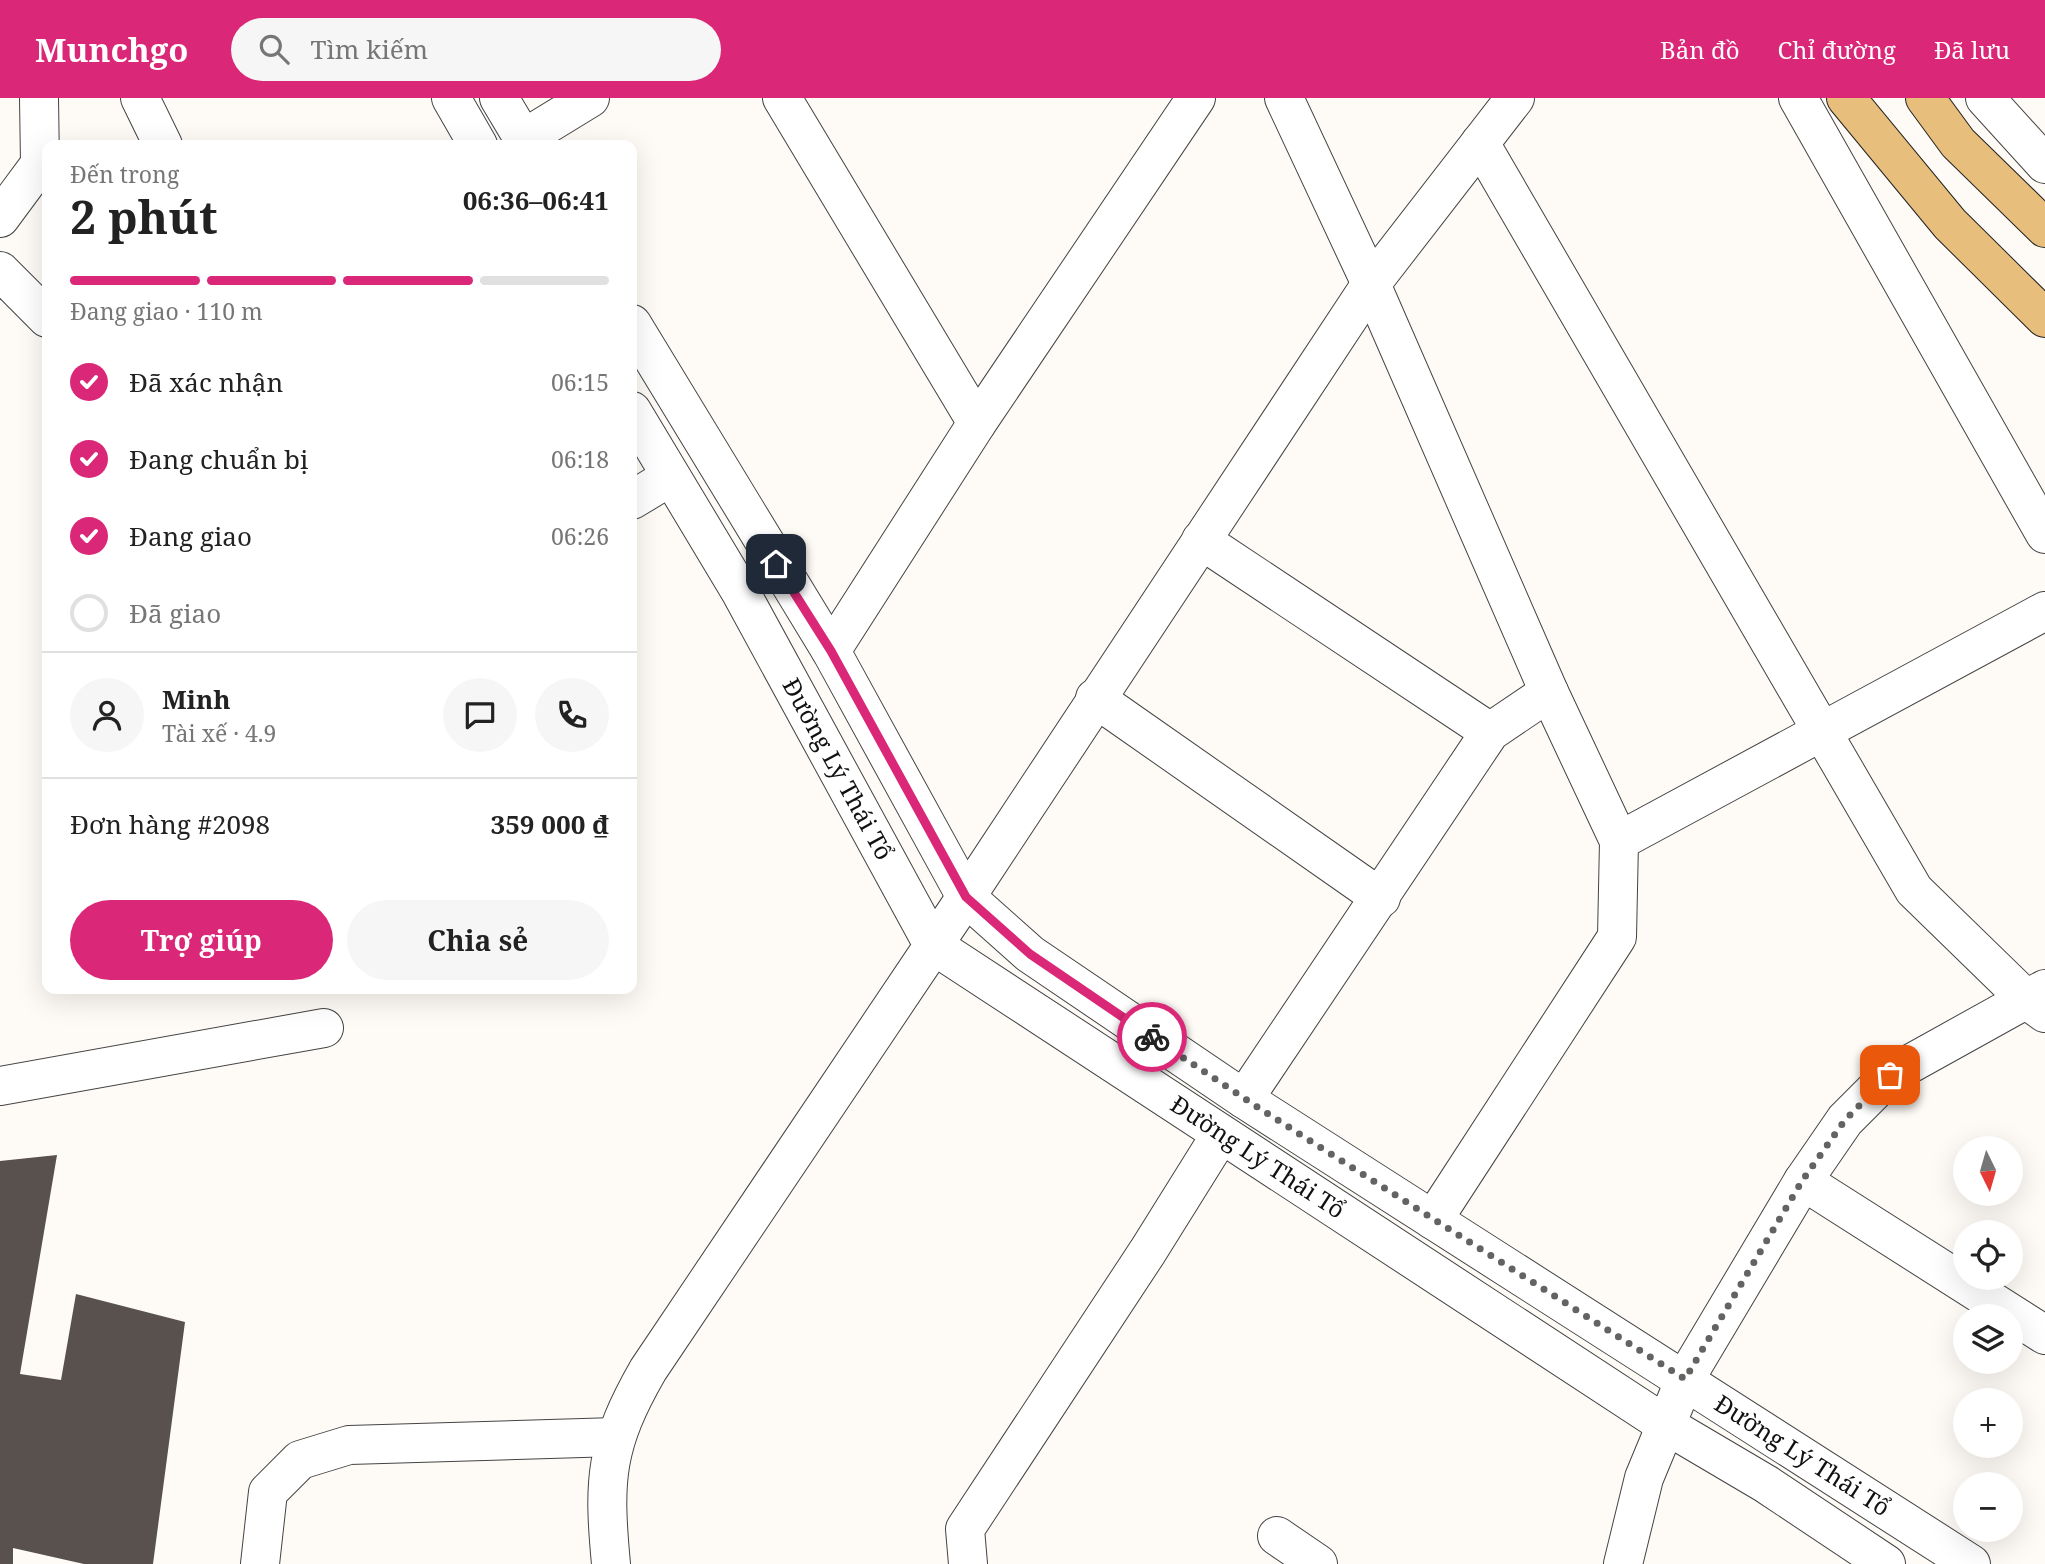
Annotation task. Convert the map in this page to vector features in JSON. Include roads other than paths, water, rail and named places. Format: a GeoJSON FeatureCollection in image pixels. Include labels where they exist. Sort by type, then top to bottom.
{"type":"FeatureCollection","features":[{"type":"Feature","properties":{"kind":"main road"},"geometry":{"type":"LineString","coordinates":[[1846,98],[1950,224],[2045,317]]}},
{"type":"Feature","properties":{"kind":"main road"},"geometry":{"type":"LineString","coordinates":[[1925,98],[1958,143],[2045,228]]}},
{"type":"Feature","properties":{"kind":"street"},"geometry":{"type":"LineString","coordinates":[[0,218],[40,164],[39,98]]}},
{"type":"Feature","properties":{"kind":"street"},"geometry":{"type":"LineString","coordinates":[[140,98],[161,140]]}},
{"type":"Feature","properties":{"kind":"street"},"geometry":{"type":"LineString","coordinates":[[451,98],[475,140]]}},
{"type":"Feature","properties":{"kind":"street"},"geometry":{"type":"LineString","coordinates":[[499,98],[524,140]]}},
{"type":"Feature","properties":{"kind":"street"},"geometry":{"type":"LineString","coordinates":[[528,140],[590,98]]}},
{"type":"Feature","properties":{"kind":"street"},"geometry":{"type":"LineString","coordinates":[[782,98],[977,423]]}},
{"type":"Feature","properties":{"kind":"street"},"geometry":{"type":"LineString","coordinates":[[831,651],[977,423],[1196,98]]}},
{"type":"Feature","properties":{"kind":"street"},"geometry":{"type":"LineString","coordinates":[[1284,98],[1371,284],[1549,692],[1619,841],[1617,937],[1433,1220]]}},
{"type":"Feature","properties":{"kind":"street"},"geometry":{"type":"LineString","coordinates":[[611,1564],[608,1467],[622,1415],[648,1370],[966,897],[1371,284],[1515,98]]}},
{"type":"Feature","properties":{"kind":"street"},"geometry":{"type":"LineString","coordinates":[[1798,98],[2045,534]]}},
{"type":"Feature","properties":{"kind":"street"},"geometry":{"type":"LineString","coordinates":[[1985,98],[2045,164]]}},
{"type":"Feature","properties":{"kind":"street"},"geometry":{"type":"LineString","coordinates":[[1480,143],[1914,890],[2039,1000],[1890,1075],[1845,1120],[1802,1181],[1685,1379],[1644,1478],[1623,1564]]}},
{"type":"Feature","properties":{"kind":"street"},"geometry":{"type":"LineString","coordinates":[[0,271],[42,313]]}},
{"type":"Feature","properties":{"kind":"street","name":"Đường Lý Thái Tổ"},"geometry":{"type":"LineString","coordinates":[[637,332],[831,651],[966,897],[1030,954],[1244,1099],[1971,1564]]}},
{"type":"Feature","properties":{"kind":"street","name":"Đường Lý Thái Tổ"},"geometry":{"type":"LineString","coordinates":[[637,420],[740,591],[933,945],[1666,1426],[1766,1484],[1886,1564]]}},
{"type":"Feature","properties":{"kind":"street"},"geometry":{"type":"LineString","coordinates":[[637,497],[670,477]]}},
{"type":"Feature","properties":{"kind":"street"},"geometry":{"type":"LineString","coordinates":[[1201,540],[1490,732]]}},
{"type":"Feature","properties":{"kind":"street"},"geometry":{"type":"LineString","coordinates":[[1619,841],[2045,611]]}},
{"type":"Feature","properties":{"kind":"street"},"geometry":{"type":"LineString","coordinates":[[1244,1099],[1490,732],[1549,692]]}},
{"type":"Feature","properties":{"kind":"street"},"geometry":{"type":"LineString","coordinates":[[1095,698],[1381,898]]}},
{"type":"Feature","properties":{"kind":"street"},"geometry":{"type":"LineString","coordinates":[[0,1086],[324,1028]]}},
{"type":"Feature","properties":{"kind":"street"},"geometry":{"type":"LineString","coordinates":[[968,1564],[965,1529],[1148,1251],[1221,1134]]}},
{"type":"Feature","properties":{"kind":"street"},"geometry":{"type":"LineString","coordinates":[[1802,1181],[2045,1335]]}},
{"type":"Feature","properties":{"kind":"street"},"geometry":{"type":"LineString","coordinates":[[260,1564],[268,1492],[300,1460],[349,1445],[616,1437]]}},
{"type":"Feature","properties":{"kind":"street"},"geometry":{"type":"LineString","coordinates":[[1279,1564],[1278,1536],[1318,1564]]}}]}
